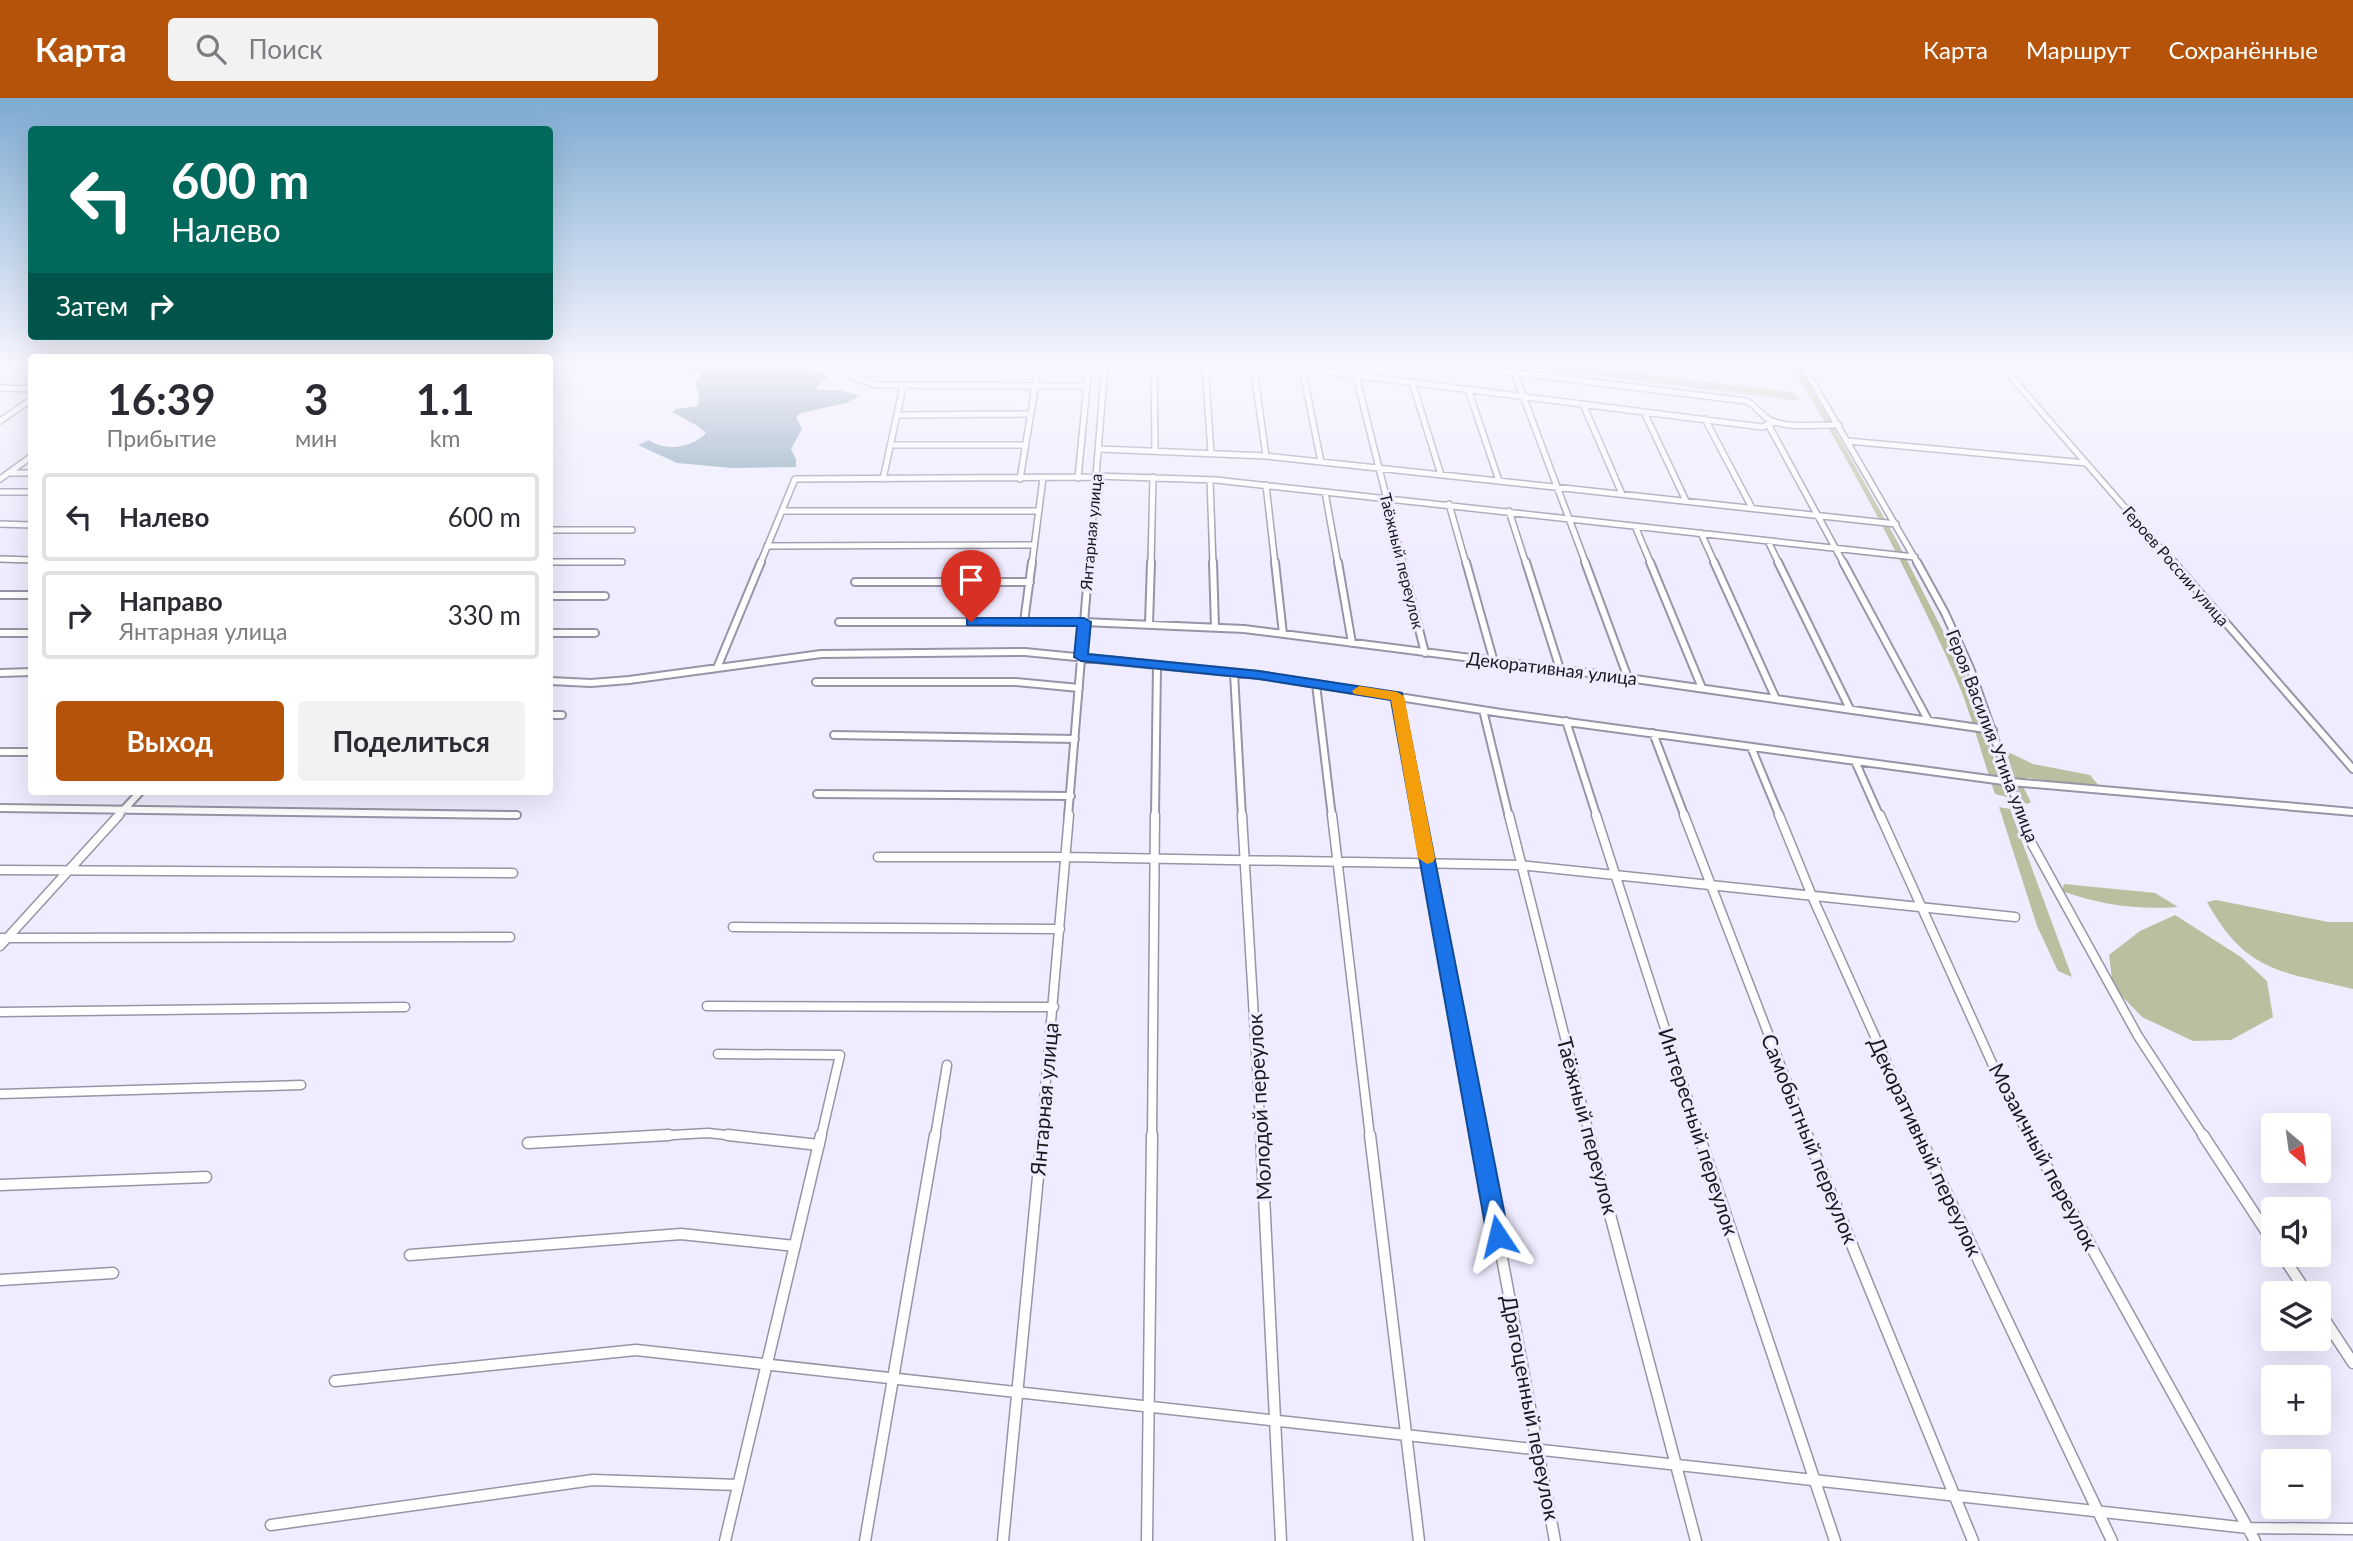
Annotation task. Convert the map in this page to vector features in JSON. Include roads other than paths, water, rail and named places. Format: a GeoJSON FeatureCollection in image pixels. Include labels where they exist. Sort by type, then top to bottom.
{"type":"FeatureCollection","features":[{"type":"Feature","properties":{"kind":"street"},"geometry":{"type":"LineString","coordinates":[[883,480],[893,431]]}},
{"type":"Feature","properties":{"kind":"street"},"geometry":{"type":"LineString","coordinates":[[1020,479],[1028,431]]}},
{"type":"Feature","properties":{"kind":"street"},"geometry":{"type":"LineString","coordinates":[[1078,478],[1083,431]]}},
{"type":"Feature","properties":{"kind":"street","name":"Янтарная улица"},"geometry":{"type":"LineString","coordinates":[[1003,1541],[1054,1007],[1095,477],[1101,431]]}},
{"type":"Feature","properties":{"kind":"street"},"geometry":{"type":"LineString","coordinates":[[1154,431],[1154,450]]}},
{"type":"Feature","properties":{"kind":"street"},"geometry":{"type":"LineString","coordinates":[[1210,431],[1211,453]]}},
{"type":"Feature","properties":{"kind":"street"},"geometry":{"type":"LineString","coordinates":[[1263,431],[1266,456]]}},
{"type":"Feature","properties":{"kind":"street"},"geometry":{"type":"LineString","coordinates":[[1315,431],[1321,462]]}},
{"type":"Feature","properties":{"kind":"street","name":"Таёжный переулок"},"geometry":{"type":"LineString","coordinates":[[1371,431],[1425,653]]}},
{"type":"Feature","properties":{"kind":"street"},"geometry":{"type":"LineString","coordinates":[[1427,431],[1441,475]]}},
{"type":"Feature","properties":{"kind":"street"},"geometry":{"type":"LineString","coordinates":[[1482,431],[1499,481]]}},
{"type":"Feature","properties":{"kind":"street"},"geometry":{"type":"LineString","coordinates":[[1537,431],[1628,678]]}},
{"type":"Feature","properties":{"kind":"street"},"geometry":{"type":"LineString","coordinates":[[1595,431],[1622,494]]}},
{"type":"Feature","properties":{"kind":"street"},"geometry":{"type":"LineString","coordinates":[[1653,431],[1686,501]]}},
{"type":"Feature","properties":{"kind":"street"},"geometry":{"type":"LineString","coordinates":[[1711,431],[1752,508]]}},
{"type":"Feature","properties":{"kind":"street"},"geometry":{"type":"LineString","coordinates":[[1772,431],[1928,720]]}},
{"type":"Feature","properties":{"kind":"street","name":"Героя Василия Утина улица"},"geometry":{"type":"LineString","coordinates":[[1843,431],[1915,557],[1955,635],[1993,730],[2032,844],[2138,1036],[2261,1224]]}},
{"type":"Feature","properties":{"kind":"street","name":"Героев России улица"},"geometry":{"type":"LineString","coordinates":[[2059,431],[2353,769]]}},
{"type":"Feature","properties":{"kind":"street"},"geometry":{"type":"LineString","coordinates":[[1848,441],[2086,463]]}},
{"type":"Feature","properties":{"kind":"street"},"geometry":{"type":"LineString","coordinates":[[890,445],[1026,445]]}},
{"type":"Feature","properties":{"kind":"street"},"geometry":{"type":"LineString","coordinates":[[1100,449],[1266,456],[1896,524]]}},
{"type":"Feature","properties":{"kind":"street"},"geometry":{"type":"LineString","coordinates":[[0,479],[28,459]]}},
{"type":"Feature","properties":{"kind":"street"},"geometry":{"type":"LineString","coordinates":[[8,473],[28,473]]}},
{"type":"Feature","properties":{"kind":"street"},"geometry":{"type":"LineString","coordinates":[[717,668],[795,480],[1095,477],[1210,480],[1915,557]]}},
{"type":"Feature","properties":{"kind":"street"},"geometry":{"type":"LineString","coordinates":[[1149,624],[1153,477]]}},
{"type":"Feature","properties":{"kind":"street"},"geometry":{"type":"LineString","coordinates":[[1024,622],[1043,478]]}},
{"type":"Feature","properties":{"kind":"street"},"geometry":{"type":"LineString","coordinates":[[1210,480],[1215,627]]}},
{"type":"Feature","properties":{"kind":"street"},"geometry":{"type":"LineString","coordinates":[[1266,485],[1283,634]]}},
{"type":"Feature","properties":{"kind":"street"},"geometry":{"type":"LineString","coordinates":[[0,492],[28,492]]}},
{"type":"Feature","properties":{"kind":"street"},"geometry":{"type":"LineString","coordinates":[[1325,492],[1352,643]]}},
{"type":"Feature","properties":{"kind":"street"},"geometry":{"type":"LineString","coordinates":[[1449,505],[1494,662]]}},
{"type":"Feature","properties":{"kind":"street"},"geometry":{"type":"LineString","coordinates":[[782,511],[1039,511]]}},
{"type":"Feature","properties":{"kind":"street"},"geometry":{"type":"LineString","coordinates":[[1509,511],[1560,669]]}},
{"type":"Feature","properties":{"kind":"street"},"geometry":{"type":"LineString","coordinates":[[0,524],[28,524]]}},
{"type":"Feature","properties":{"kind":"street"},"geometry":{"type":"LineString","coordinates":[[1635,526],[1702,688]]}},
{"type":"Feature","properties":{"kind":"street"},"geometry":{"type":"LineString","coordinates":[[553,530],[632,530]]}},
{"type":"Feature","properties":{"kind":"street"},"geometry":{"type":"LineString","coordinates":[[1701,534],[1776,699]]}},
{"type":"Feature","properties":{"kind":"street"},"geometry":{"type":"LineString","coordinates":[[1768,541],[1850,709]]}},
{"type":"Feature","properties":{"kind":"street"},"geometry":{"type":"LineString","coordinates":[[767,546],[1034,545]]}},
{"type":"Feature","properties":{"kind":"street"},"geometry":{"type":"LineString","coordinates":[[0,559],[28,559]]}},
{"type":"Feature","properties":{"kind":"street"},"geometry":{"type":"LineString","coordinates":[[553,562],[622,562]]}},
{"type":"Feature","properties":{"kind":"street"},"geometry":{"type":"LineString","coordinates":[[855,582],[1030,582]]}},
{"type":"Feature","properties":{"kind":"street"},"geometry":{"type":"LineString","coordinates":[[0,595],[28,595]]}},
{"type":"Feature","properties":{"kind":"street"},"geometry":{"type":"LineString","coordinates":[[553,596],[605,596]]}},
{"type":"Feature","properties":{"kind":"street","name":"Декоративная улица"},"geometry":{"type":"LineString","coordinates":[[839,622],[1084,622],[1215,627],[1628,678],[1993,730]]}},
{"type":"Feature","properties":{"kind":"street"},"geometry":{"type":"LineString","coordinates":[[0,633],[28,633]]}},
{"type":"Feature","properties":{"kind":"street"},"geometry":{"type":"LineString","coordinates":[[553,633],[595,633]]}},
{"type":"Feature","properties":{"kind":"street"},"geometry":{"type":"LineString","coordinates":[[553,681],[629,680],[821,654],[1025,652],[1234,673],[2011,782],[2353,812]]}},
{"type":"Feature","properties":{"kind":"street"},"geometry":{"type":"LineString","coordinates":[[1147,1541],[1157,665]]}},
{"type":"Feature","properties":{"kind":"street"},"geometry":{"type":"LineString","coordinates":[[0,673],[28,672]]}},
{"type":"Feature","properties":{"kind":"street","name":"Молодой переулок"},"geometry":{"type":"LineString","coordinates":[[1234,673],[1281,1541]]}},
{"type":"Feature","properties":{"kind":"street"},"geometry":{"type":"LineString","coordinates":[[816,682],[1015,682],[1079,688]]}},
{"type":"Feature","properties":{"kind":"street"},"geometry":{"type":"LineString","coordinates":[[1316,684],[1419,1541]]}},
{"type":"Feature","properties":{"kind":"street","name":"Драгоценный переулок"},"geometry":{"type":"LineString","coordinates":[[1397,696],[1555,1541]]}},
{"type":"Feature","properties":{"kind":"street","name":"Таёжный переулок"},"geometry":{"type":"LineString","coordinates":[[1483,710],[1519,865],[1696,1541]]}},
{"type":"Feature","properties":{"kind":"street"},"geometry":{"type":"LineString","coordinates":[[553,715],[562,715]]}},
{"type":"Feature","properties":{"kind":"street","name":"Интересный переулок"},"geometry":{"type":"LineString","coordinates":[[1566,721],[1614,875],[1835,1541]]}},
{"type":"Feature","properties":{"kind":"street","name":"Самобытный переулок"},"geometry":{"type":"LineString","coordinates":[[1653,733],[1790,1093],[1973,1541]]}},
{"type":"Feature","properties":{"kind":"street"},"geometry":{"type":"LineString","coordinates":[[834,736],[1075,739]]}},
{"type":"Feature","properties":{"kind":"street","name":"Декоративный переулок"},"geometry":{"type":"LineString","coordinates":[[1751,747],[1812,896],[1899,1093],[2112,1541]]}},
{"type":"Feature","properties":{"kind":"street"},"geometry":{"type":"LineString","coordinates":[[0,752],[28,752]]}},
{"type":"Feature","properties":{"kind":"street","name":"Мозаичный переулок"},"geometry":{"type":"LineString","coordinates":[[1855,761],[2005,1093],[2255,1541]]}},
{"type":"Feature","properties":{"kind":"street"},"geometry":{"type":"LineString","coordinates":[[817,794],[1071,796]]}},
{"type":"Feature","properties":{"kind":"street"},"geometry":{"type":"LineString","coordinates":[[0,946],[4,938],[137,795]]}},
{"type":"Feature","properties":{"kind":"street"},"geometry":{"type":"LineString","coordinates":[[0,808],[517,815]]}},
{"type":"Feature","properties":{"kind":"street"},"geometry":{"type":"LineString","coordinates":[[878,857],[1066,857],[1519,865],[2015,917]]}},
{"type":"Feature","properties":{"kind":"street"},"geometry":{"type":"LineString","coordinates":[[0,870],[513,873]]}},
{"type":"Feature","properties":{"kind":"street"},"geometry":{"type":"LineString","coordinates":[[733,927],[1060,929]]}},
{"type":"Feature","properties":{"kind":"street"},"geometry":{"type":"LineString","coordinates":[[4,938],[510,937]]}},
{"type":"Feature","properties":{"kind":"street"},"geometry":{"type":"LineString","coordinates":[[707,1006],[1054,1007]]}},
{"type":"Feature","properties":{"kind":"street"},"geometry":{"type":"LineString","coordinates":[[0,1012],[405,1007]]}},
{"type":"Feature","properties":{"kind":"street"},"geometry":{"type":"LineString","coordinates":[[718,1054],[840,1055],[725,1541]]}},
{"type":"Feature","properties":{"kind":"street"},"geometry":{"type":"LineString","coordinates":[[864,1541],[947,1065]]}},
{"type":"Feature","properties":{"kind":"street"},"geometry":{"type":"LineString","coordinates":[[0,1094],[301,1085]]}},
{"type":"Feature","properties":{"kind":"street"},"geometry":{"type":"LineString","coordinates":[[528,1143],[708,1133],[819,1145]]}},
{"type":"Feature","properties":{"kind":"street"},"geometry":{"type":"LineString","coordinates":[[0,1185],[206,1177]]}},
{"type":"Feature","properties":{"kind":"street"},"geometry":{"type":"LineString","coordinates":[[410,1255],[681,1234],[795,1246]]}},
{"type":"Feature","properties":{"kind":"street"},"geometry":{"type":"LineString","coordinates":[[0,1280],[113,1273]]}},
{"type":"Feature","properties":{"kind":"street"},"geometry":{"type":"LineString","coordinates":[[2331,1329],[2353,1363]]}},
{"type":"Feature","properties":{"kind":"street"},"geometry":{"type":"LineString","coordinates":[[335,1381],[636,1350],[2248,1528],[2353,1529]]}},
{"type":"Feature","properties":{"kind":"street"},"geometry":{"type":"LineString","coordinates":[[271,1525],[593,1480],[738,1485]]}},
{"type":"Feature","properties":{"kind":"water"},"geometry":{"type":"Polygon","coordinates":[[[704,431],[801,431],[791,449],[796,459],[796,467],[732,468],[677,463],[638,445],[649,440],[662,446],[678,447],[693,442],[706,433],[704,431]]]}}]}
